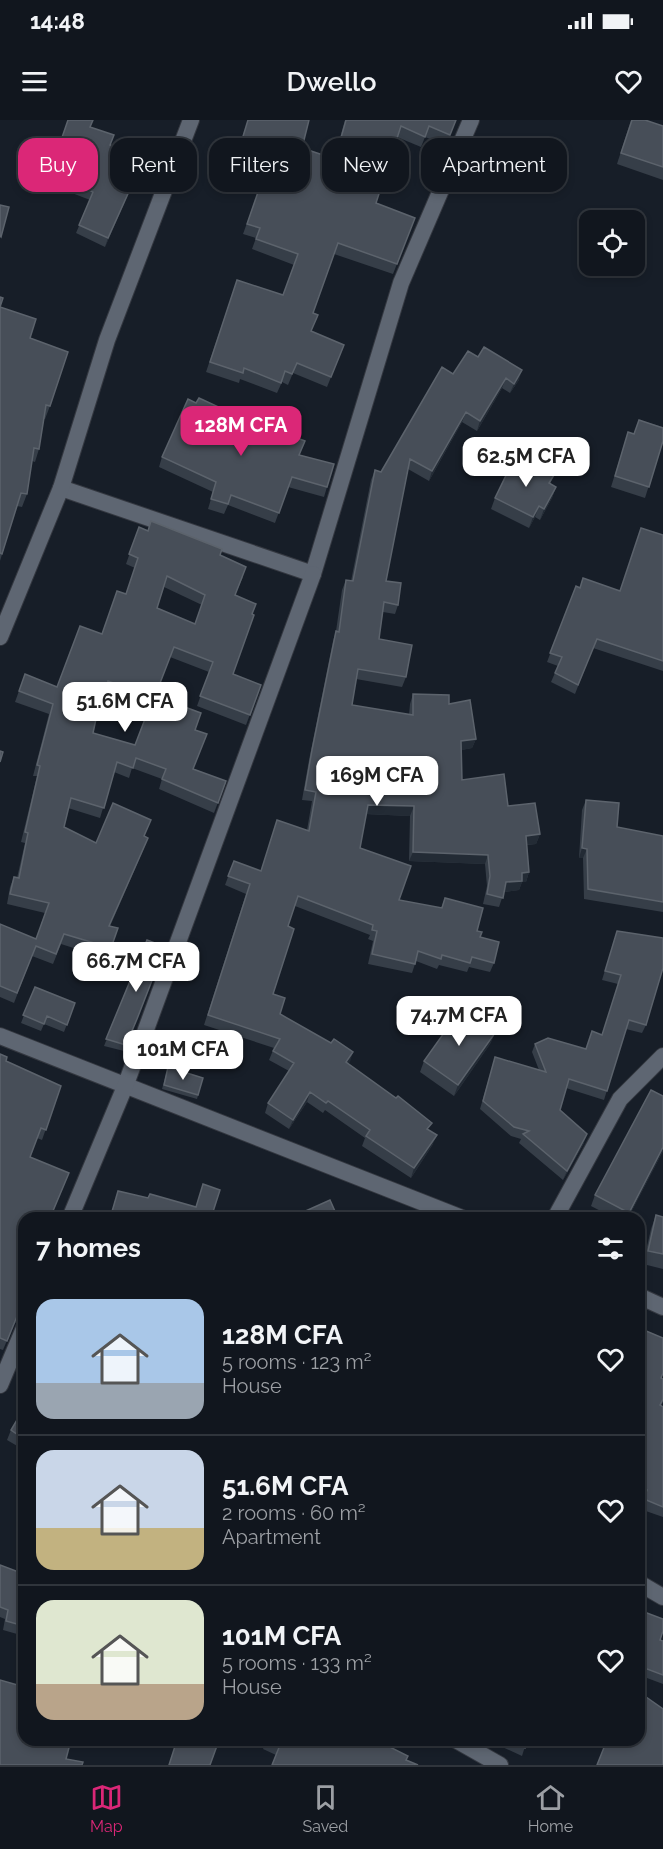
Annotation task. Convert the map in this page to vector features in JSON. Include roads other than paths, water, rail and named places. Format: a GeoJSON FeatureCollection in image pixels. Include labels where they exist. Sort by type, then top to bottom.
{"type":"FeatureCollection","features":[{"type":"Feature","properties":{"kind":"street"},"geometry":{"type":"LineString","coordinates":[[0,637],[61,488],[107,340],[190,120]]}},
{"type":"Feature","properties":{"kind":"street"},"geometry":{"type":"LineString","coordinates":[[73,1212],[126,1084],[313,574],[401,283],[471,120]]}},
{"type":"Feature","properties":{"kind":"street"},"geometry":{"type":"LineString","coordinates":[[61,488],[313,574]]}},
{"type":"Feature","properties":{"kind":"street"},"geometry":{"type":"LineString","coordinates":[[0,1036],[447,1212]]}},
{"type":"Feature","properties":{"kind":"street"},"geometry":{"type":"LineString","coordinates":[[558,1212],[620,1099],[663,1056]]}},
{"type":"Feature","properties":{"kind":"street"},"geometry":{"type":"LineString","coordinates":[[645,1299],[663,1307]]}},
{"type":"Feature","properties":{"kind":"street"},"geometry":{"type":"LineString","coordinates":[[0,1385],[18,1342]]}},
{"type":"Feature","properties":{"kind":"street"},"geometry":{"type":"LineString","coordinates":[[645,1587],[663,1598]]}},
{"type":"Feature","properties":{"kind":"street"},"geometry":{"type":"LineString","coordinates":[[467,1746],[500,1765]]}}]}
